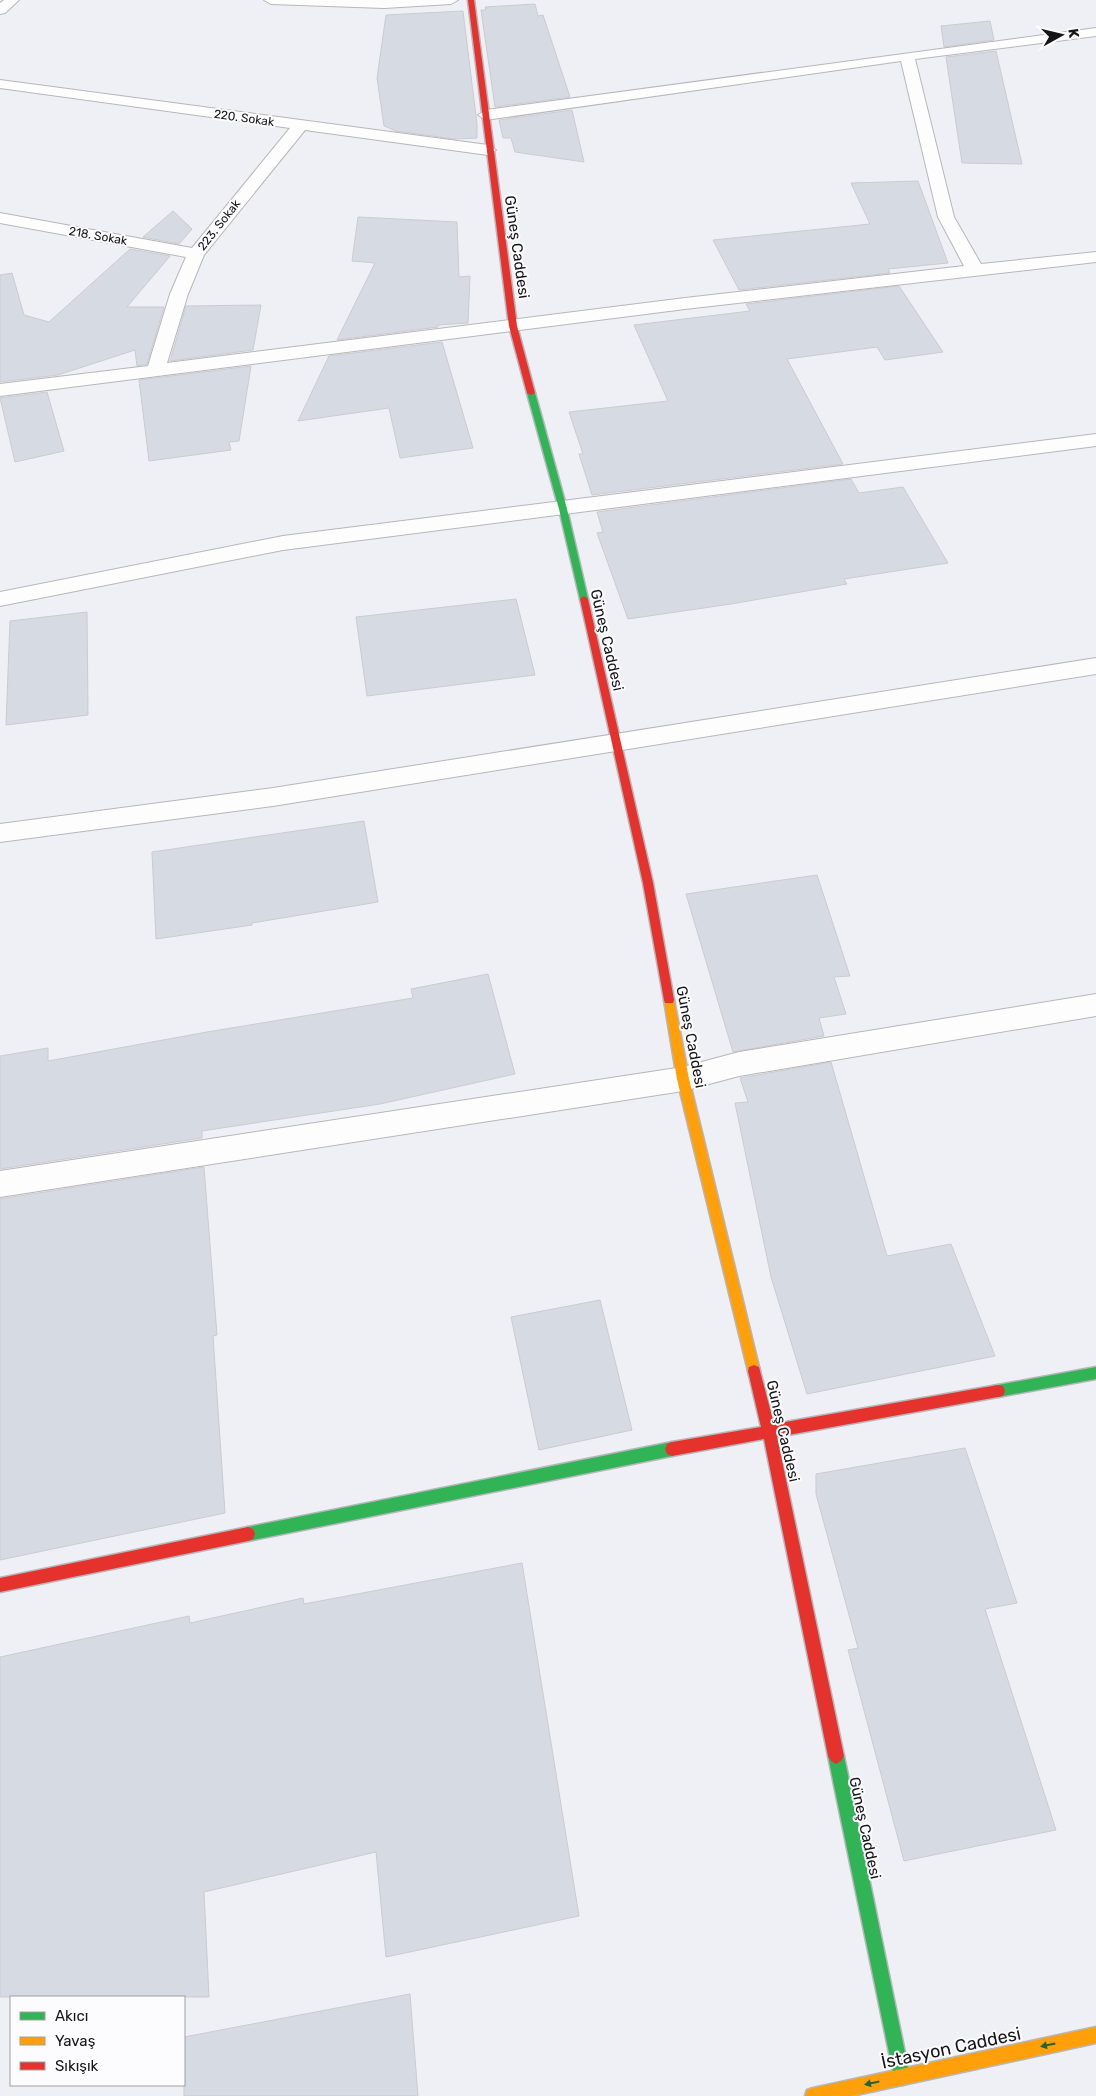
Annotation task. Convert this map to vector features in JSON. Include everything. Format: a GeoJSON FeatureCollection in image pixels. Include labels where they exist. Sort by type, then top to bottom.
{"type":"FeatureCollection","features":[{"type":"Feature","properties":{"kind":"street"},"geometry":{"type":"LineString","coordinates":[[0,10],[12,0]]}},
{"type":"Feature","properties":{"kind":"street"},"geometry":{"type":"LineString","coordinates":[[270,0],[346,3],[424,3],[451,0]]}},
{"type":"Feature","properties":{"kind":"street","name":"Güneş Caddesi"},"geometry":{"type":"LineString","coordinates":[[470,0],[486,115],[488,150],[513,326],[563,509],[648,883],[683,1079],[769,1433],[902,2077]]}},
{"type":"Feature","properties":{"kind":"street"},"geometry":{"type":"LineString","coordinates":[[486,115],[907,56],[1096,32]]}},
{"type":"Feature","properties":{"kind":"street"},"geometry":{"type":"LineString","coordinates":[[907,56],[946,216],[975,269]]}},
{"type":"Feature","properties":{"kind":"street","name":"220. Sokak"},"geometry":{"type":"LineString","coordinates":[[0,84],[488,150]]}},
{"type":"Feature","properties":{"kind":"street","name":"223. Sokak"},"geometry":{"type":"LineString","coordinates":[[156,370],[179,294],[196,254],[238,200],[301,125]]}},
{"type":"Feature","properties":{"kind":"street","name":"218. Sokak"},"geometry":{"type":"LineString","coordinates":[[0,218],[196,254]]}},
{"type":"Feature","properties":{"kind":"street"},"geometry":{"type":"LineString","coordinates":[[0,390],[421,335],[513,326],[975,269],[1096,257]]}},
{"type":"Feature","properties":{"kind":"street"},"geometry":{"type":"LineString","coordinates":[[0,599],[283,543],[1096,440]]}},
{"type":"Feature","properties":{"kind":"street"},"geometry":{"type":"LineString","coordinates":[[0,833],[273,797],[615,740],[1096,666]]}},
{"type":"Feature","properties":{"kind":"street"},"geometry":{"type":"LineString","coordinates":[[0,1184],[683,1079],[739,1064],[1096,1005]]}},
{"type":"Feature","properties":{"kind":"street"},"geometry":{"type":"LineString","coordinates":[[0,1585],[610,1460],[1096,1373]]}},
{"type":"Feature","properties":{"kind":"street","name":"İstasyon Caddesi"},"geometry":{"type":"LineString","coordinates":[[813,2096],[1096,2035]]}},
{"type":"Feature","properties":{"kind":"building"},"geometry":{"type":"Polygon","coordinates":[[[535,4],[538,16],[543,15],[570,97],[495,107],[481,10],[486,10],[485,7],[535,4]]]}},
{"type":"Feature","properties":{"kind":"building"},"geometry":{"type":"Polygon","coordinates":[[[463,11],[477,124],[477,138],[454,139],[396,131],[384,126],[377,78],[386,15],[463,11]]]}},
{"type":"Feature","properties":{"kind":"building"},"geometry":{"type":"Polygon","coordinates":[[[990,21],[994,40],[944,47],[941,26],[990,21]]]}},
{"type":"Feature","properties":{"kind":"building"},"geometry":{"type":"Polygon","coordinates":[[[996,51],[1022,164],[962,163],[946,57],[996,51]]]}},
{"type":"Feature","properties":{"kind":"building"},"geometry":{"type":"Polygon","coordinates":[[[572,110],[584,162],[515,152],[511,138],[503,138],[499,120],[572,110]]]}},
{"type":"Feature","properties":{"kind":"building"},"geometry":{"type":"Polygon","coordinates":[[[918,181],[948,263],[888,269],[890,273],[739,290],[713,240],[870,224],[851,183],[918,181]]]}},
{"type":"Feature","properties":{"kind":"building"},"geometry":{"type":"Polygon","coordinates":[[[173,211],[192,229],[179,244],[143,237],[173,211]]]}},
{"type":"Feature","properties":{"kind":"building"},"geometry":{"type":"Polygon","coordinates":[[[358,217],[457,222],[459,277],[470,276],[468,323],[438,325],[438,327],[337,340],[375,263],[352,261],[358,217]]]}},
{"type":"Feature","properties":{"kind":"building"},"geometry":{"type":"Polygon","coordinates":[[[130,249],[170,256],[127,307],[164,307],[147,364],[137,366],[135,350],[58,375],[0,382],[0,275],[12,273],[24,315],[49,322],[130,249]]]}},
{"type":"Feature","properties":{"kind":"building"},"geometry":{"type":"Polygon","coordinates":[[[899,286],[943,352],[885,360],[877,347],[787,359],[843,464],[592,495],[579,454],[583,454],[569,412],[668,401],[634,325],[750,311],[746,304],[899,286]]]}},
{"type":"Feature","properties":{"kind":"building"},"geometry":{"type":"Polygon","coordinates":[[[261,305],[253,350],[170,361],[186,306],[261,305]]]}},
{"type":"Feature","properties":{"kind":"building"},"geometry":{"type":"Polygon","coordinates":[[[442,342],[473,448],[400,458],[389,408],[298,421],[329,356],[442,342]]]}},
{"type":"Feature","properties":{"kind":"building"},"geometry":{"type":"Polygon","coordinates":[[[251,366],[239,441],[229,442],[231,450],[149,461],[139,380],[251,366]]]}},
{"type":"Feature","properties":{"kind":"building"},"geometry":{"type":"Polygon","coordinates":[[[47,392],[64,451],[15,462],[0,398],[47,392]]]}},
{"type":"Feature","properties":{"kind":"building"},"geometry":{"type":"Polygon","coordinates":[[[851,479],[859,493],[903,487],[948,563],[844,579],[847,584],[628,619],[597,533],[603,532],[597,512],[851,479]]]}},
{"type":"Feature","properties":{"kind":"building"},"geometry":{"type":"Polygon","coordinates":[[[516,599],[535,675],[367,696],[356,617],[516,599]]]}},
{"type":"Feature","properties":{"kind":"building"},"geometry":{"type":"Polygon","coordinates":[[[87,612],[88,715],[6,725],[10,621],[87,612]]]}},
{"type":"Feature","properties":{"kind":"building"},"geometry":{"type":"Polygon","coordinates":[[[364,821],[378,902],[252,923],[252,925],[156,939],[152,852],[364,821]]]}},
{"type":"Feature","properties":{"kind":"building"},"geometry":{"type":"Polygon","coordinates":[[[817,875],[850,976],[834,977],[846,1014],[819,1018],[824,1036],[733,1052],[686,894],[817,875]]]}},
{"type":"Feature","properties":{"kind":"building"},"geometry":{"type":"Polygon","coordinates":[[[488,974],[515,1074],[380,1104],[202,1131],[202,1138],[0,1169],[0,1056],[48,1048],[48,1061],[207,1032],[413,998],[411,989],[488,974]]]}},
{"type":"Feature","properties":{"kind":"building"},"geometry":{"type":"Polygon","coordinates":[[[831,1062],[887,1256],[951,1244],[995,1356],[807,1394],[771,1277],[735,1103],[748,1102],[740,1078],[831,1062]]]}},
{"type":"Feature","properties":{"kind":"building"},"geometry":{"type":"Polygon","coordinates":[[[204,1167],[217,1335],[213,1336],[225,1513],[0,1560],[0,1199],[204,1167]]]}},
{"type":"Feature","properties":{"kind":"building"},"geometry":{"type":"Polygon","coordinates":[[[600,1300],[632,1430],[539,1450],[511,1317],[600,1300]]]}},
{"type":"Feature","properties":{"kind":"building"},"geometry":{"type":"Polygon","coordinates":[[[965,1448],[1017,1603],[985,1609],[1056,1830],[904,1861],[848,1650],[858,1648],[816,1494],[816,1474],[965,1448]]]}},
{"type":"Feature","properties":{"kind":"building"},"geometry":{"type":"Polygon","coordinates":[[[522,1563],[579,1916],[386,1957],[376,1852],[204,1892],[209,1997],[0,1997],[0,1657],[189,1616],[190,1623],[303,1598],[304,1604],[522,1563]]]}},
{"type":"Feature","properties":{"kind":"building"},"geometry":{"type":"Polygon","coordinates":[[[410,1994],[418,2096],[184,2096],[185,2037],[410,1994]]]}},
{"type":"Feature","properties":{"kind":"traffic: fast"},"geometry":{"type":"LineString","coordinates":[[531,393],[563,509],[584,599]]}},
{"type":"Feature","properties":{"kind":"traffic: fast"},"geometry":{"type":"LineString","coordinates":[[998,1391],[1096,1373]]}},
{"type":"Feature","properties":{"kind":"traffic: fast"},"geometry":{"type":"LineString","coordinates":[[248,1534],[672,1449]]}},
{"type":"Feature","properties":{"kind":"traffic: fast"},"geometry":{"type":"LineString","coordinates":[[836,1756],[902,2077]]}},
{"type":"Feature","properties":{"kind":"traffic: slow"},"geometry":{"type":"LineString","coordinates":[[669,1000],[683,1079],[754,1371]]}},
{"type":"Feature","properties":{"kind":"traffic: slow"},"geometry":{"type":"LineString","coordinates":[[813,2096],[1096,2035]]}},
{"type":"Feature","properties":{"kind":"traffic: jam"},"geometry":{"type":"LineString","coordinates":[[471,0],[513,326],[531,393]]}},
{"type":"Feature","properties":{"kind":"traffic: jam"},"geometry":{"type":"LineString","coordinates":[[584,599],[648,883],[669,1000]]}},
{"type":"Feature","properties":{"kind":"traffic: jam"},"geometry":{"type":"LineString","coordinates":[[754,1371],[769,1433],[836,1756]]}},
{"type":"Feature","properties":{"kind":"traffic: jam"},"geometry":{"type":"LineString","coordinates":[[672,1449],[998,1391]]}},
{"type":"Feature","properties":{"kind":"traffic: jam"},"geometry":{"type":"LineString","coordinates":[[0,1585],[248,1534]]}}]}
